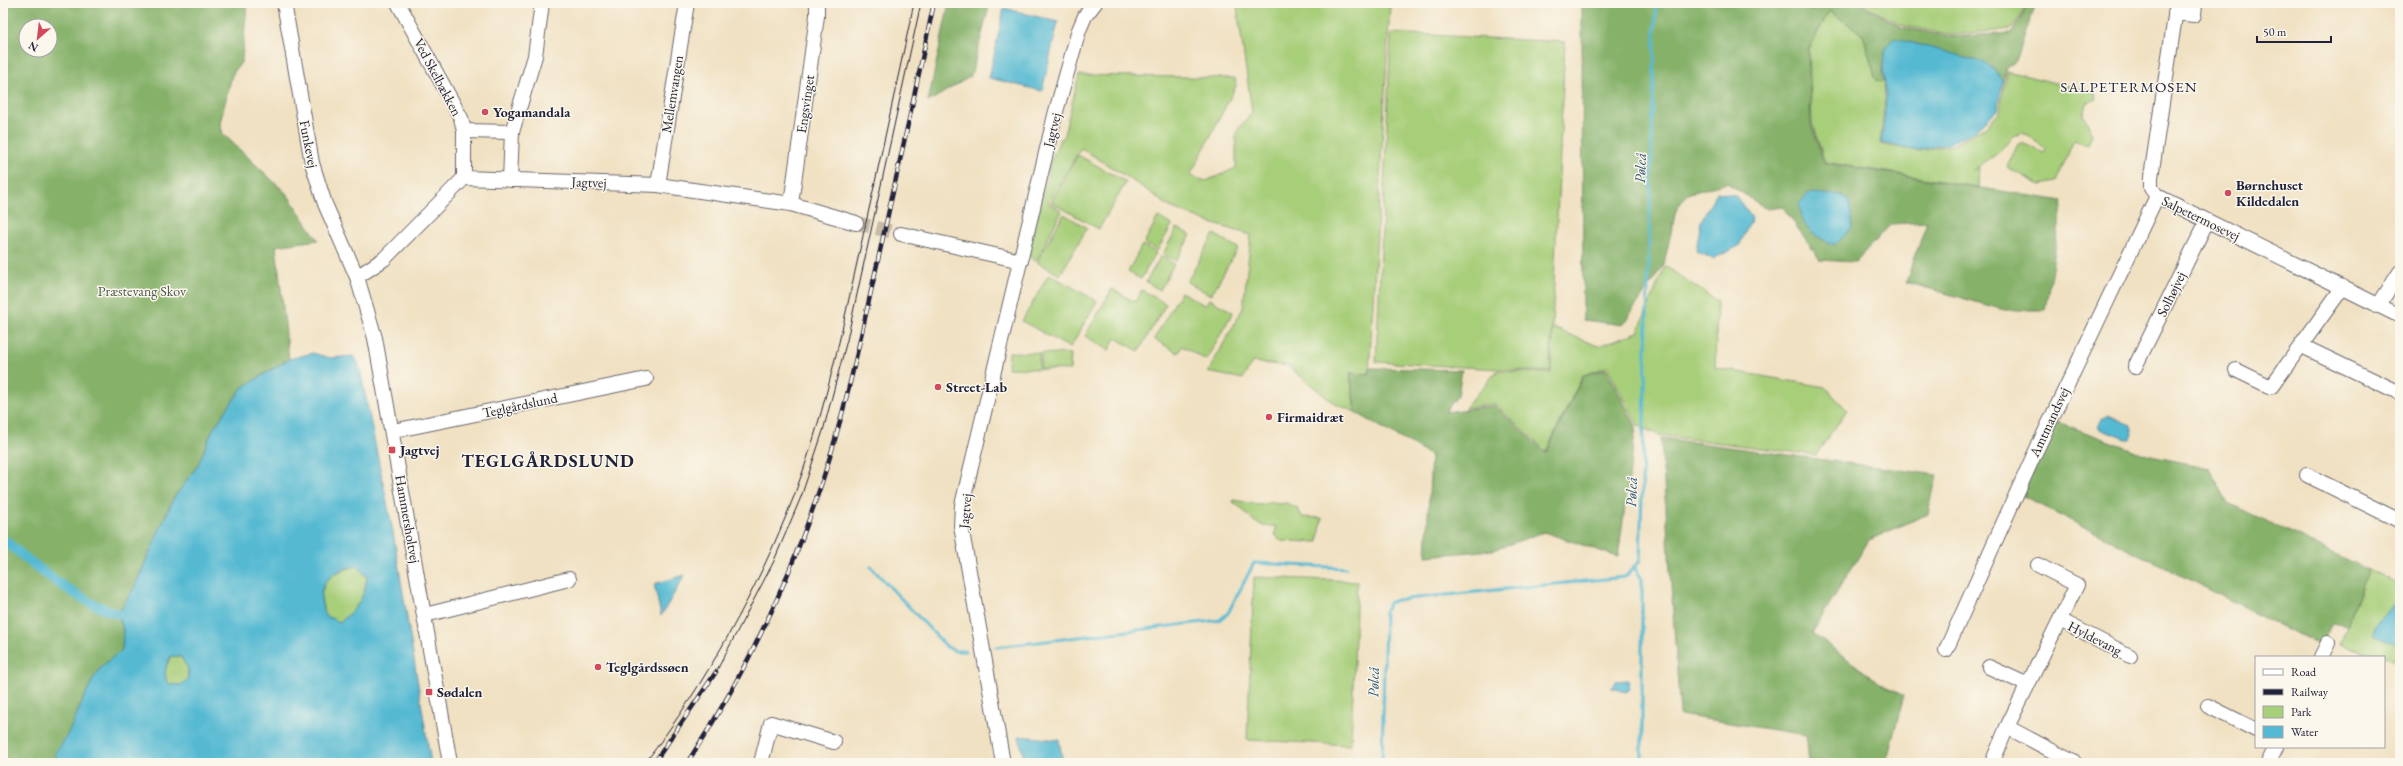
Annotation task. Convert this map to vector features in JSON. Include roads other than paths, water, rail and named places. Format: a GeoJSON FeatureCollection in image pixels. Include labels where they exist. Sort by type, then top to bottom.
{"type":"FeatureCollection","features":[{"type":"Feature","properties":{"kind":"street","name":"Funkevej"},"geometry":{"type":"LineString","coordinates":[[284,3],[312,163],[325,204],[357,277]]}},
{"type":"Feature","properties":{"kind":"street","name":"Ved Skelbækken"},"geometry":{"type":"LineString","coordinates":[[398,3],[461,118],[464,131],[464,178]]}},
{"type":"Feature","properties":{"kind":"street"},"geometry":{"type":"LineString","coordinates":[[510,180],[512,132],[535,56],[542,3]]}},
{"type":"Feature","properties":{"kind":"street","name":"Mellemvangen"},"geometry":{"type":"LineString","coordinates":[[658,185],[687,3]]}},
{"type":"Feature","properties":{"kind":"street","name":"Engsvinget"},"geometry":{"type":"LineString","coordinates":[[791,204],[817,16],[817,3]]}},
{"type":"Feature","properties":{"kind":"street","name":"Jagtvej"},"geometry":{"type":"LineString","coordinates":[[1003,763],[961,526],[962,505],[1074,44],[1085,16],[1095,3]]}},
{"type":"Feature","properties":{"kind":"street"},"geometry":{"type":"LineString","coordinates":[[2176,8],[2194,15],[2195,3]]}},
{"type":"Feature","properties":{"kind":"street","name":"Salpetermosevej"},"geometry":{"type":"LineString","coordinates":[[2176,8],[2151,177],[2151,188],[2157,196],[2400,316]]}},
{"type":"Feature","properties":{"kind":"street"},"geometry":{"type":"LineString","coordinates":[[464,131],[512,132]]}},
{"type":"Feature","properties":{"kind":"street"},"geometry":{"type":"LineString","coordinates":[[357,277],[384,259],[464,178]]}},
{"type":"Feature","properties":{"kind":"street","name":"Jagtvej"},"geometry":{"type":"LineString","coordinates":[[464,178],[658,185],[791,204],[856,223]]}},
{"type":"Feature","properties":{"kind":"street","name":"Amtmandsvej"},"geometry":{"type":"LineString","coordinates":[[1946,650],[2036,449],[2157,196]]}},
{"type":"Feature","properties":{"kind":"street","name":"Solhøjvej"},"geometry":{"type":"LineString","coordinates":[[2135,367],[2207,221]]}},
{"type":"Feature","properties":{"kind":"street"},"geometry":{"type":"LineString","coordinates":[[901,234],[1021,261]]}},
{"type":"Feature","properties":{"kind":"street"},"geometry":{"type":"LineString","coordinates":[[2378,306],[2400,272]]}},
{"type":"Feature","properties":{"kind":"street","name":"Hammersholtvej"},"geometry":{"type":"LineString","coordinates":[[357,277],[376,338],[450,763]]}},
{"type":"Feature","properties":{"kind":"street"},"geometry":{"type":"LineString","coordinates":[[2236,370],[2271,387],[2302,346],[2343,287]]}},
{"type":"Feature","properties":{"kind":"street"},"geometry":{"type":"LineString","coordinates":[[2302,346],[2400,393]]}},
{"type":"Feature","properties":{"kind":"street","name":"Teglgårdslund"},"geometry":{"type":"LineString","coordinates":[[393,431],[646,379]]}},
{"type":"Feature","properties":{"kind":"street"},"geometry":{"type":"LineString","coordinates":[[2307,475],[2400,521]]}},
{"type":"Feature","properties":{"kind":"street","name":"Hyldevang"},"geometry":{"type":"LineString","coordinates":[[1992,763],[2007,727],[2078,585],[2038,566]]}},
{"type":"Feature","properties":{"kind":"street"},"geometry":{"type":"LineString","coordinates":[[425,615],[569,579]]}},
{"type":"Feature","properties":{"kind":"street","name":"Hyldevang"},"geometry":{"type":"LineString","coordinates":[[2060,620],[2130,656]]}},
{"type":"Feature","properties":{"kind":"street"},"geometry":{"type":"LineString","coordinates":[[2322,656],[2328,643]]}},
{"type":"Feature","properties":{"kind":"street"},"geometry":{"type":"LineString","coordinates":[[1990,667],[2028,685]]}},
{"type":"Feature","properties":{"kind":"street"},"geometry":{"type":"LineString","coordinates":[[2208,706],[2255,730]]}},
{"type":"Feature","properties":{"kind":"street"},"geometry":{"type":"LineString","coordinates":[[761,763],[772,723],[834,742]]}},
{"type":"Feature","properties":{"kind":"street"},"geometry":{"type":"LineString","coordinates":[[2007,727],[2075,763]]}},
{"type":"Feature","properties":{"kind":"street"},"geometry":{"type":"LineString","coordinates":[[2268,763],[2276,748]]}},
{"type":"Feature","properties":{"kind":"water"},"geometry":{"type":"Polygon","coordinates":[[[1004,8],[1058,22],[1042,91],[989,78],[1004,8]]]}},
{"type":"Feature","properties":{"kind":"water"},"geometry":{"type":"Polygon","coordinates":[[[1894,38],[1981,61],[1995,70],[2003,81],[1997,110],[1975,131],[1948,144],[1918,150],[1881,143],[1886,100],[1883,59],[1888,45],[1894,38]]]}},
{"type":"Feature","properties":{"kind":"water"},"geometry":{"type":"Polygon","coordinates":[[[1717,192],[1735,195],[1752,218],[1739,246],[1713,259],[1696,251],[1701,221],[1717,192]]]}},
{"type":"Feature","properties":{"kind":"water"},"geometry":{"type":"Polygon","coordinates":[[[1808,193],[1842,195],[1849,201],[1853,227],[1835,245],[1820,238],[1806,226],[1799,204],[1808,193]]]}},
{"type":"Feature","properties":{"kind":"water"},"geometry":{"type":"Polygon","coordinates":[[[313,353],[330,358],[353,356],[359,364],[393,532],[431,763],[57,763],[55,753],[68,734],[93,680],[101,667],[122,650],[123,629],[118,614],[134,588],[173,499],[198,465],[213,429],[242,388],[289,359],[313,353]],[[358,566],[339,571],[331,576],[326,582],[322,589],[321,597],[322,606],[326,616],[340,622],[359,602],[366,585],[367,577],[358,566]],[[171,656],[166,666],[165,674],[167,681],[169,684],[181,685],[188,679],[188,669],[181,657],[171,656]]]}},
{"type":"Feature","properties":{"kind":"water"},"geometry":{"type":"Polygon","coordinates":[[[2108,416],[2131,425],[2133,434],[2130,439],[2125,439],[2100,429],[2098,425],[2101,419],[2108,416]]]}},
{"type":"Feature","properties":{"kind":"water"},"geometry":{"type":"Polygon","coordinates":[[[685,575],[661,616],[654,584],[685,575]]]}},
{"type":"Feature","properties":{"kind":"water"},"geometry":{"type":"Polygon","coordinates":[[[2400,595],[2400,646],[2373,634],[2373,628],[2400,595]]]}},
{"type":"Feature","properties":{"kind":"water"},"geometry":{"type":"Polygon","coordinates":[[[1628,680],[1630,689],[1626,692],[1612,688],[1615,681],[1628,680]]]}},
{"type":"Feature","properties":{"kind":"water"},"geometry":{"type":"Polygon","coordinates":[[[1019,736],[1059,740],[1063,763],[1025,763],[1019,736]]]}},
{"type":"Feature","properties":{"kind":"waterway","name":"Pøleå"},"geometry":{"type":"LineString","coordinates":[[1382,763],[1385,612],[1389,603],[1397,600],[1625,577],[1640,561],[1656,3]]}},
{"type":"Feature","properties":{"kind":"waterway"},"geometry":{"type":"LineString","coordinates":[[3,539],[28,560],[73,592],[103,609],[118,614]]}},
{"type":"Feature","properties":{"kind":"waterway"},"geometry":{"type":"LineString","coordinates":[[996,647],[1220,620],[1228,613],[1254,563],[1346,568]]}},
{"type":"Feature","properties":{"kind":"waterway"},"geometry":{"type":"LineString","coordinates":[[871,567],[947,647],[955,651],[965,651]]}},
{"type":"Feature","properties":{"kind":"waterway"},"geometry":{"type":"LineString","coordinates":[[1634,567],[1642,579],[1642,763]]}},
{"type":"Feature","properties":{"kind":"tunnel"},"geometry":{"type":"LineString","coordinates":[[856,223],[901,234]]}},
{"type":"Feature","properties":{"kind":"tram line"},"geometry":{"type":"LineString","coordinates":[[645,763],[668,732],[710,668],[747,601],[780,531],[804,468],[836,354],[914,3]]}},
{"type":"Feature","properties":{"kind":"tram line"},"geometry":{"type":"LineString","coordinates":[[716,672],[773,563],[801,497],[823,431],[847,340],[921,3]]}},
{"type":"Feature","properties":{"kind":"railway"},"geometry":{"type":"LineString","coordinates":[[687,763],[710,728],[731,691],[769,617],[802,539],[816,500],[843,410],[861,335],[934,3]]}},
{"type":"Feature","properties":{"kind":"railway"},"geometry":{"type":"LineString","coordinates":[[654,763],[716,672]]}},
{"type":"Feature","properties":{"kind":"place","name":"Yogamandala"},"geometry":{"type":"Point","coordinates":[485,112]}},
{"type":"Feature","properties":{"kind":"place","name":"Børnehuset Kildedalen"},"geometry":{"type":"Point","coordinates":[2228,193]}},
{"type":"Feature","properties":{"kind":"place","name":"Street-Lab"},"geometry":{"type":"Point","coordinates":[938,387]}},
{"type":"Feature","properties":{"kind":"place","name":"Firmaidræt"},"geometry":{"type":"Point","coordinates":[1269,417]}},
{"type":"Feature","properties":{"kind":"place","name":"Jagtvej"},"geometry":{"type":"Point","coordinates":[392,450]}},
{"type":"Feature","properties":{"kind":"place","name":"Teglgårdssøen"},"geometry":{"type":"Point","coordinates":[598,667]}},
{"type":"Feature","properties":{"kind":"place","name":"Sødalen"},"geometry":{"type":"Point","coordinates":[429,692]}},
{"type":"Feature","properties":{"kind":"district","name":"SALPETERMOSEN"},"geometry":{"type":"Point","coordinates":[2129,86]}},
{"type":"Feature","properties":{"kind":"district","name":"TEGLGÅRDSLUND"},"geometry":{"type":"Point","coordinates":[548,460]}},
{"type":"Feature","properties":{"kind":"park label","name":"Præstevang Skov"},"geometry":{"type":"Point","coordinates":[142,291]}}]}
